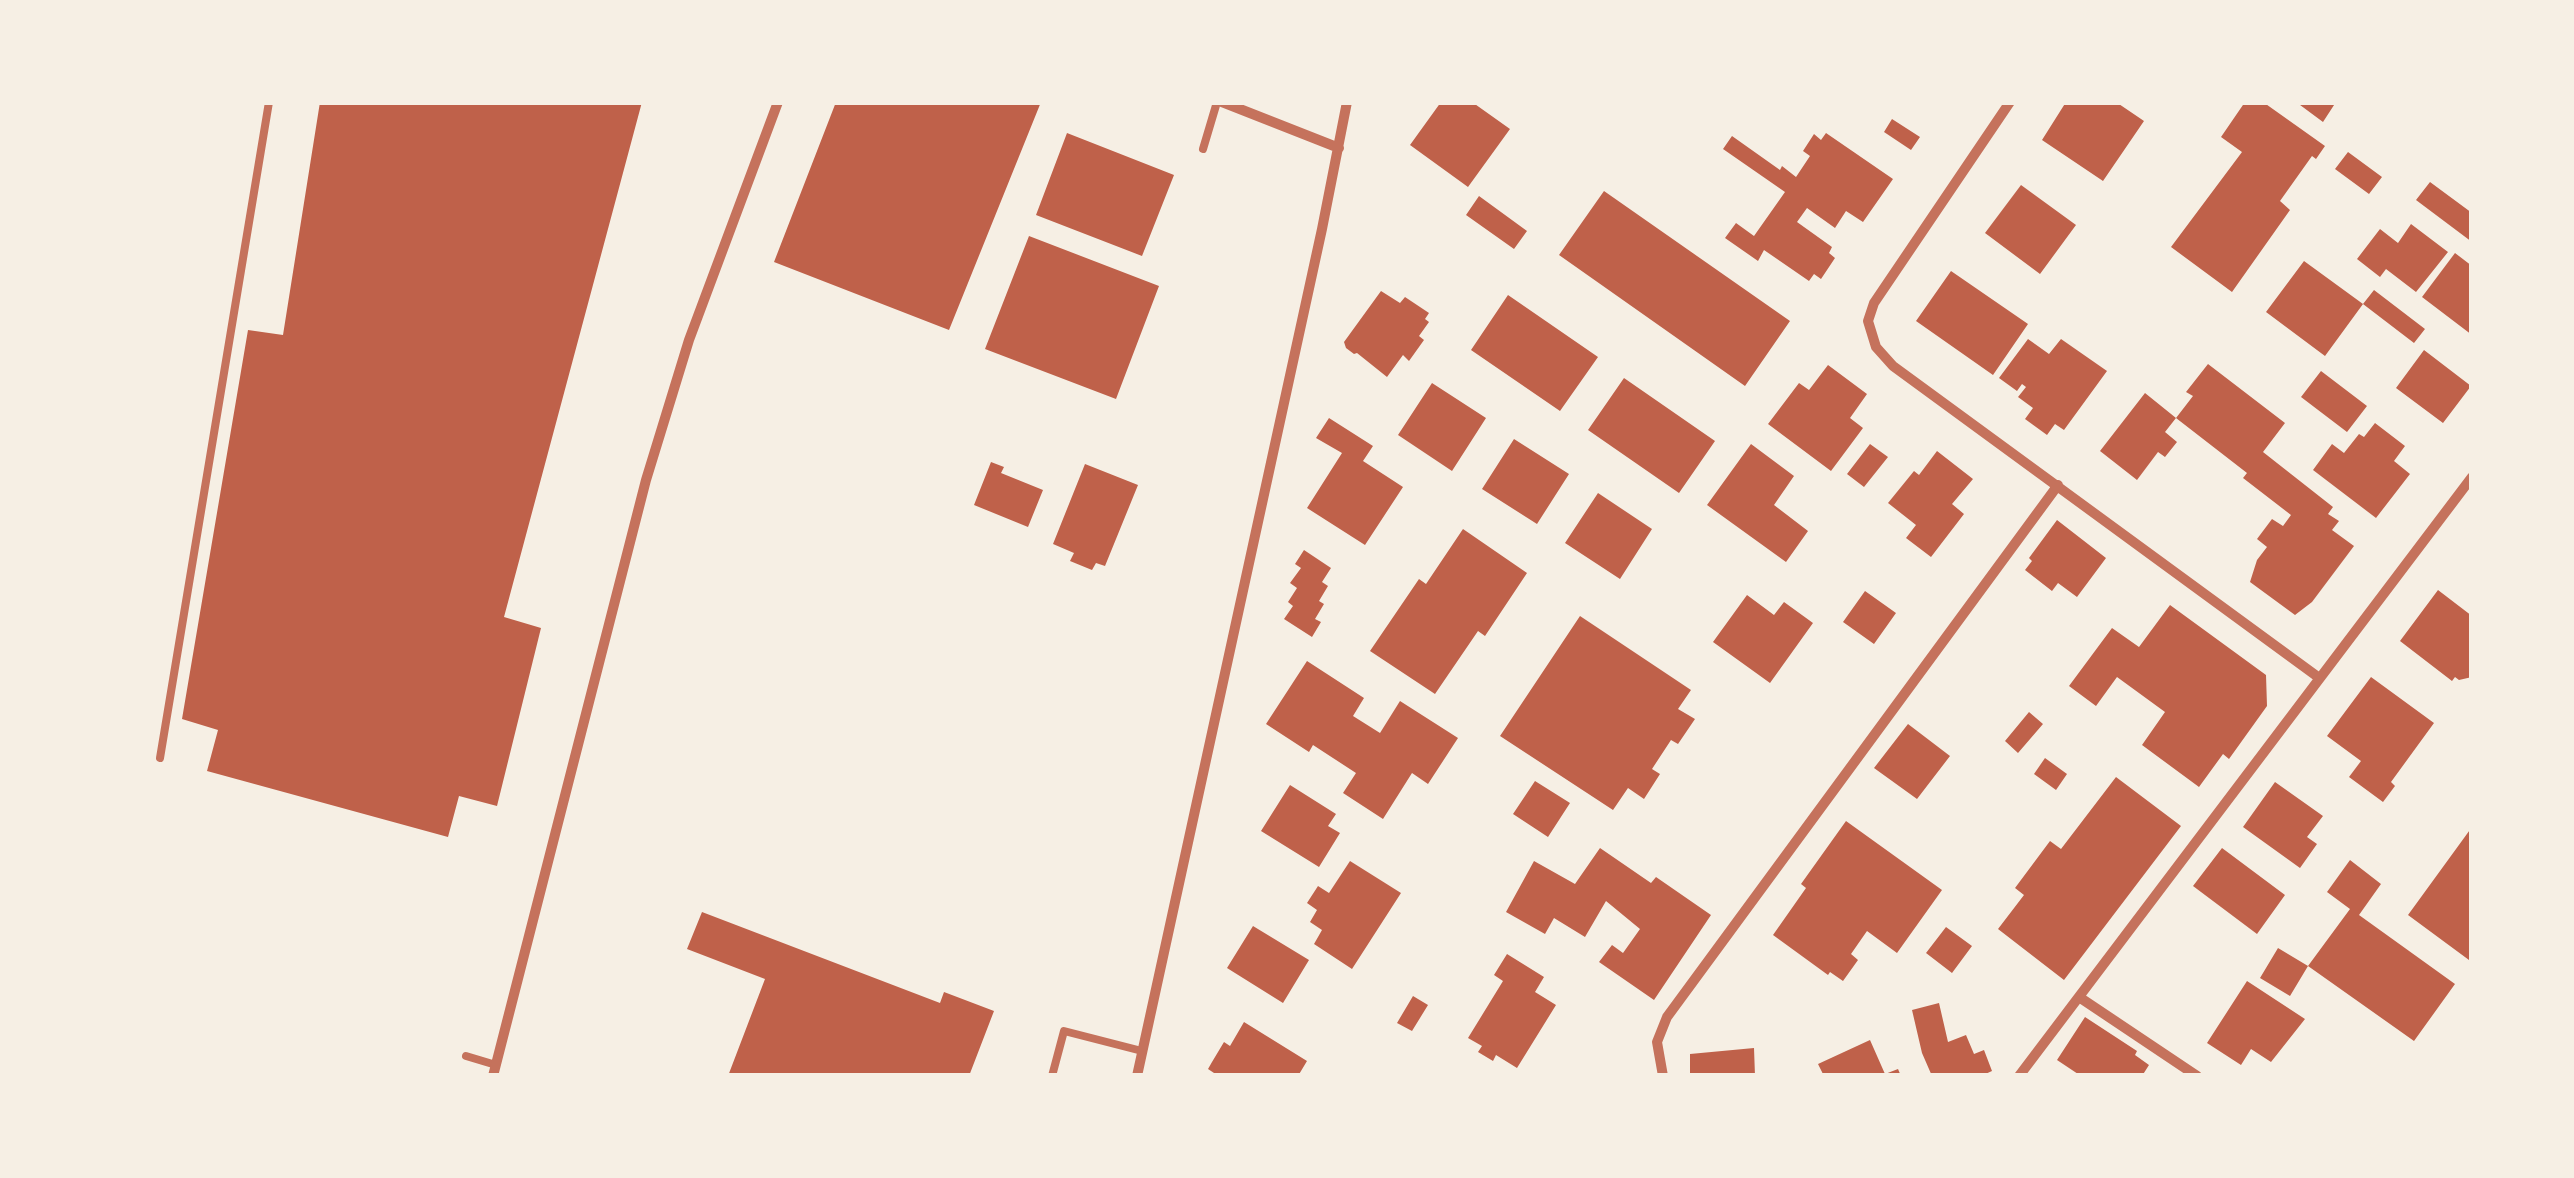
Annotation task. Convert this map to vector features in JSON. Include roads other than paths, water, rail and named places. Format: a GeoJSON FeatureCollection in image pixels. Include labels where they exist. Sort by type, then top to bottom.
{"type":"FeatureCollection","features":[{"type":"Feature","properties":{"kind":"street"},"geometry":{"type":"LineString","coordinates":[[494,1070],[646,480],[689,340],[778,102]]}},
{"type":"Feature","properties":{"kind":"street"},"geometry":{"type":"LineString","coordinates":[[1220,102],[1339,148]]}},
{"type":"Feature","properties":{"kind":"street"},"geometry":{"type":"LineString","coordinates":[[1136,1076],[1347,102]]}},
{"type":"Feature","properties":{"kind":"street"},"geometry":{"type":"LineString","coordinates":[[2010,102],[1874,303],[1868,321],[1876,347],[1893,366],[2318,677]]}},
{"type":"Feature","properties":{"kind":"street"},"geometry":{"type":"LineString","coordinates":[[2019,1076],[2472,477]]}},
{"type":"Feature","properties":{"kind":"street"},"geometry":{"type":"LineString","coordinates":[[1663,1076],[1657,1042],[1667,1017],[2058,485]]}},
{"type":"Feature","properties":{"kind":"street"},"geometry":{"type":"LineString","coordinates":[[2079,997],[2197,1076]]}},
{"type":"Feature","properties":{"kind":"lane"},"geometry":{"type":"LineString","coordinates":[[160,758],[269,102]]}},
{"type":"Feature","properties":{"kind":"lane"},"geometry":{"type":"LineString","coordinates":[[1204,149],[1220,102]]}},
{"type":"Feature","properties":{"kind":"lane"},"geometry":{"type":"LineString","coordinates":[[1052,1076],[1064,1030],[1142,1051]]}},
{"type":"Feature","properties":{"kind":"lane"},"geometry":{"type":"LineString","coordinates":[[466,1056],[494,1070]]}}]}
